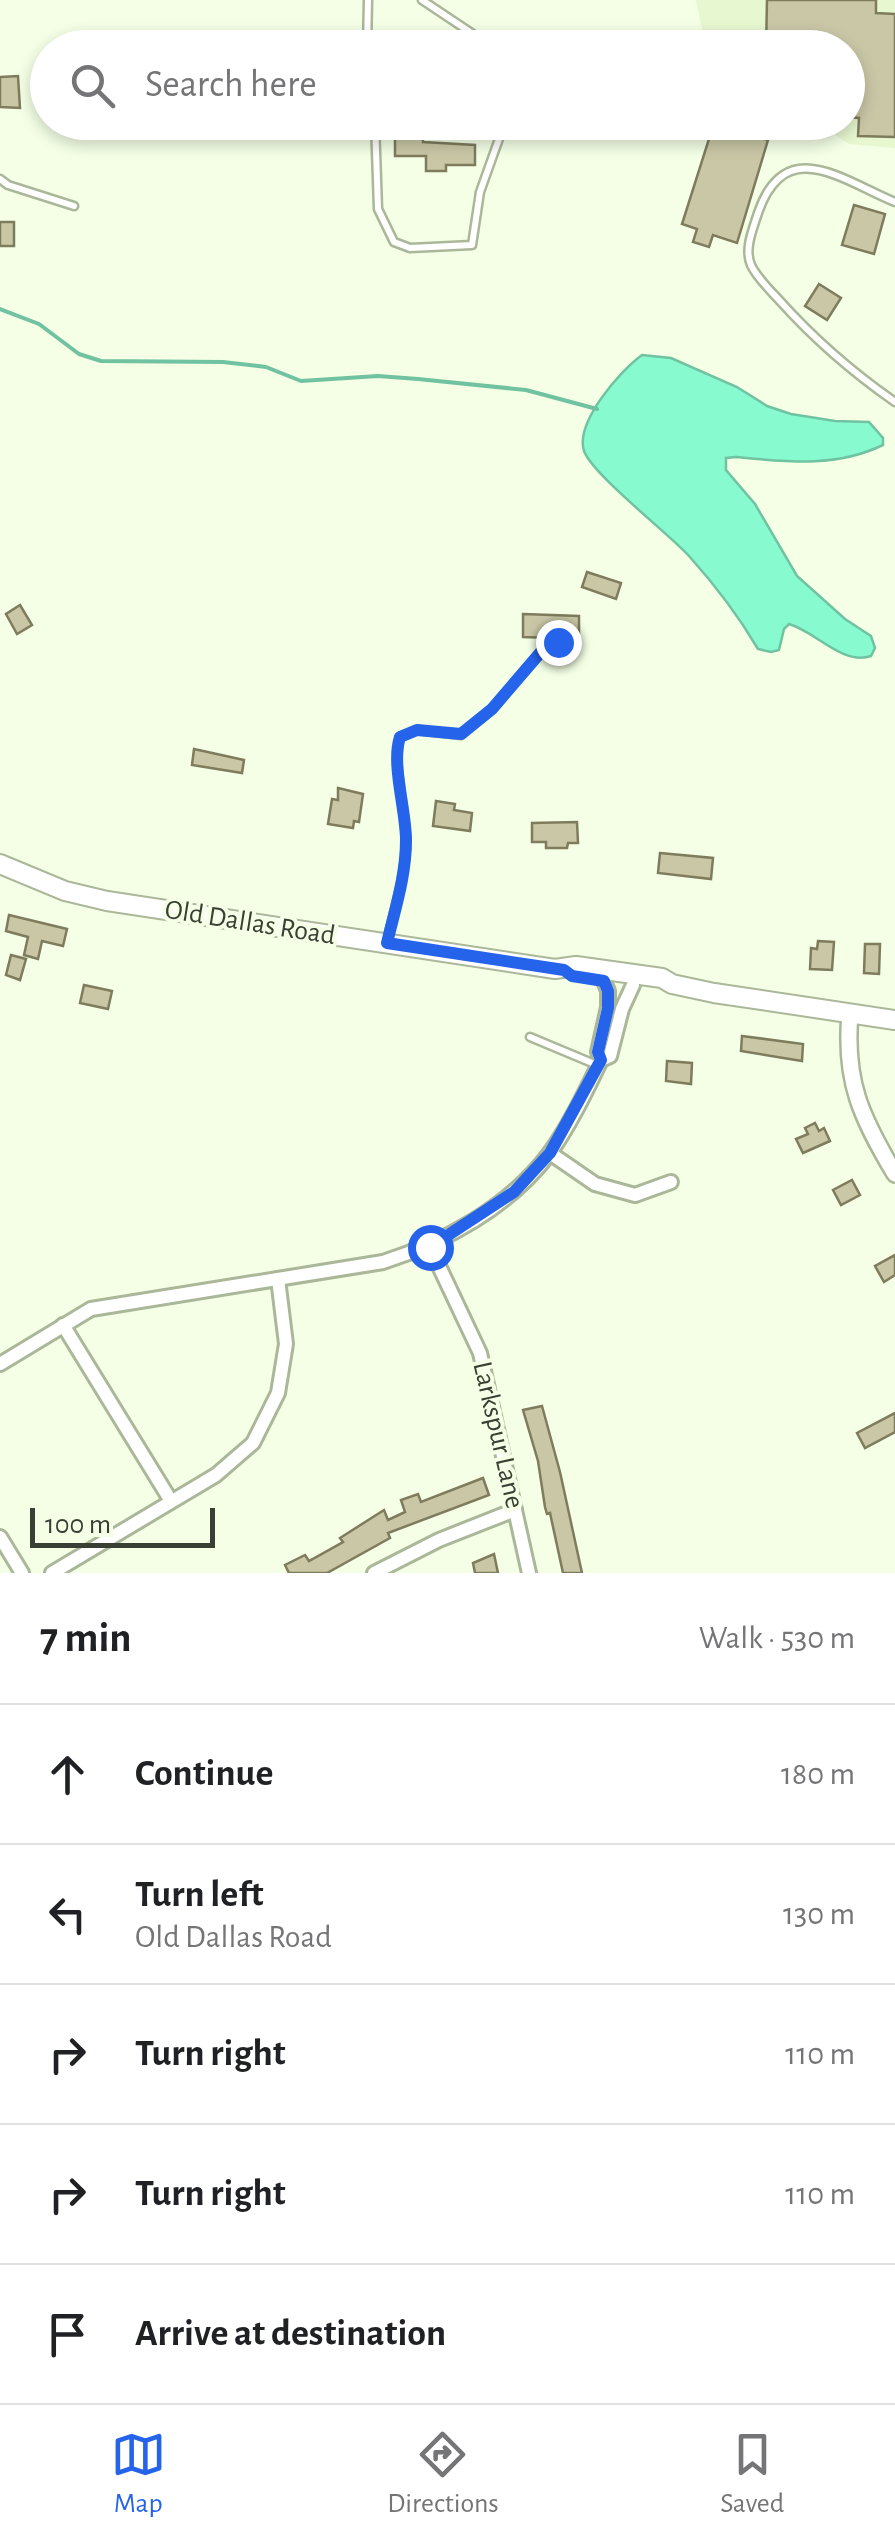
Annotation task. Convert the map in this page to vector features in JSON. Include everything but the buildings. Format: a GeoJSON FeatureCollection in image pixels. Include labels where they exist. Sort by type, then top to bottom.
{"type":"FeatureCollection","features":[{"type":"Feature","properties":{"kind":"main road","name":"Old Dallas Road"},"geometry":{"type":"LineString","coordinates":[[0,864],[65,890],[107,901],[564,970],[576,966],[662,978],[672,984],[895,1020]]}},
{"type":"Feature","properties":{"kind":"main road","name":"Old Dallas Road"},"geometry":{"type":"LineString","coordinates":[[564,970],[572,976],[633,985],[660,988],[672,984]]}},
{"type":"Feature","properties":{"kind":"street"},"geometry":{"type":"LineString","coordinates":[[600,1062],[598,1052],[608,1008],[604,981]]}},
{"type":"Feature","properties":{"kind":"street"},"geometry":{"type":"LineString","coordinates":[[0,1364],[90,1308],[383,1262],[430,1247],[514,1192],[550,1153],[600,1062],[610,1056],[622,1009],[633,985]]}},
{"type":"Feature","properties":{"kind":"street"},"geometry":{"type":"LineString","coordinates":[[850,1014],[847,1048],[854,1090],[895,1174]]}},
{"type":"Feature","properties":{"kind":"street"},"geometry":{"type":"LineString","coordinates":[[550,1153],[595,1184],[634,1195],[671,1182]]}},
{"type":"Feature","properties":{"kind":"street","name":"Larkspur Lane"},"geometry":{"type":"LineString","coordinates":[[430,1247],[480,1353],[529,1573]]}},
{"type":"Feature","properties":{"kind":"street"},"geometry":{"type":"LineString","coordinates":[[52,1573],[216,1475],[253,1442],[278,1394],[286,1344],[278,1279]]}},
{"type":"Feature","properties":{"kind":"street"},"geometry":{"type":"LineString","coordinates":[[63,1325],[170,1501]]}},
{"type":"Feature","properties":{"kind":"street"},"geometry":{"type":"LineString","coordinates":[[376,1572],[439,1540],[515,1510]]}},
{"type":"Feature","properties":{"kind":"street"},"geometry":{"type":"LineString","coordinates":[[0,1537],[22,1573]]}},
{"type":"Feature","properties":{"kind":"lane"},"geometry":{"type":"LineString","coordinates":[[367,30],[368,0]]}},
{"type":"Feature","properties":{"kind":"lane"},"geometry":{"type":"LineString","coordinates":[[422,0],[467,30]]}},
{"type":"Feature","properties":{"kind":"lane"},"geometry":{"type":"LineString","coordinates":[[376,140],[378,209],[394,242],[410,248],[472,245],[480,192],[499,140]]}},
{"type":"Feature","properties":{"kind":"lane"},"geometry":{"type":"LineString","coordinates":[[895,202],[817,168],[792,169],[770,184],[750,239],[748,258],[752,269],[836,360],[895,402]]}},
{"type":"Feature","properties":{"kind":"lane"},"geometry":{"type":"LineString","coordinates":[[0,179],[74,206]]}},
{"type":"Feature","properties":{"kind":"lane"},"geometry":{"type":"LineString","coordinates":[[387,943],[401,888],[406,847],[406,813],[396,748],[400,737],[417,730],[461,734],[492,709],[546,646],[558,642]]}},
{"type":"Feature","properties":{"kind":"lane"},"geometry":{"type":"LineString","coordinates":[[530,1037],[600,1062]]}},
{"type":"Feature","properties":{"kind":"shaded area"},"geometry":{"type":"Polygon","coordinates":[[[696,0],[895,0],[895,148],[849,144],[843,140],[865,140],[865,30],[702,30],[696,0]]]}},
{"type":"Feature","properties":{"kind":"shaded area"},"geometry":{"type":"Polygon","coordinates":[[[642,355],[671,358],[791,414],[869,422],[883,438],[883,445],[829,460],[726,458],[726,470],[755,504],[797,576],[845,619],[871,636],[875,648],[871,656],[850,656],[789,624],[779,650],[758,649],[689,556],[590,461],[584,451],[586,426],[601,398],[642,355]]]}},
{"type":"Feature","properties":{"kind":"waterway"},"geometry":{"type":"LineString","coordinates":[[0,309],[39,324],[79,354],[101,361],[223,362],[266,367],[301,381],[378,376],[418,379],[526,390],[597,409]]}},
{"type":"Feature","properties":{"kind":"route"},"geometry":{"type":"LineString","coordinates":[[430,1247],[514,1192],[550,1153],[601,1060],[598,1052],[608,991],[604,981],[572,976],[564,970],[387,943],[401,888],[406,847],[406,813],[396,748],[400,737],[417,730],[461,734],[492,709],[546,646],[558,642]]}}]}
